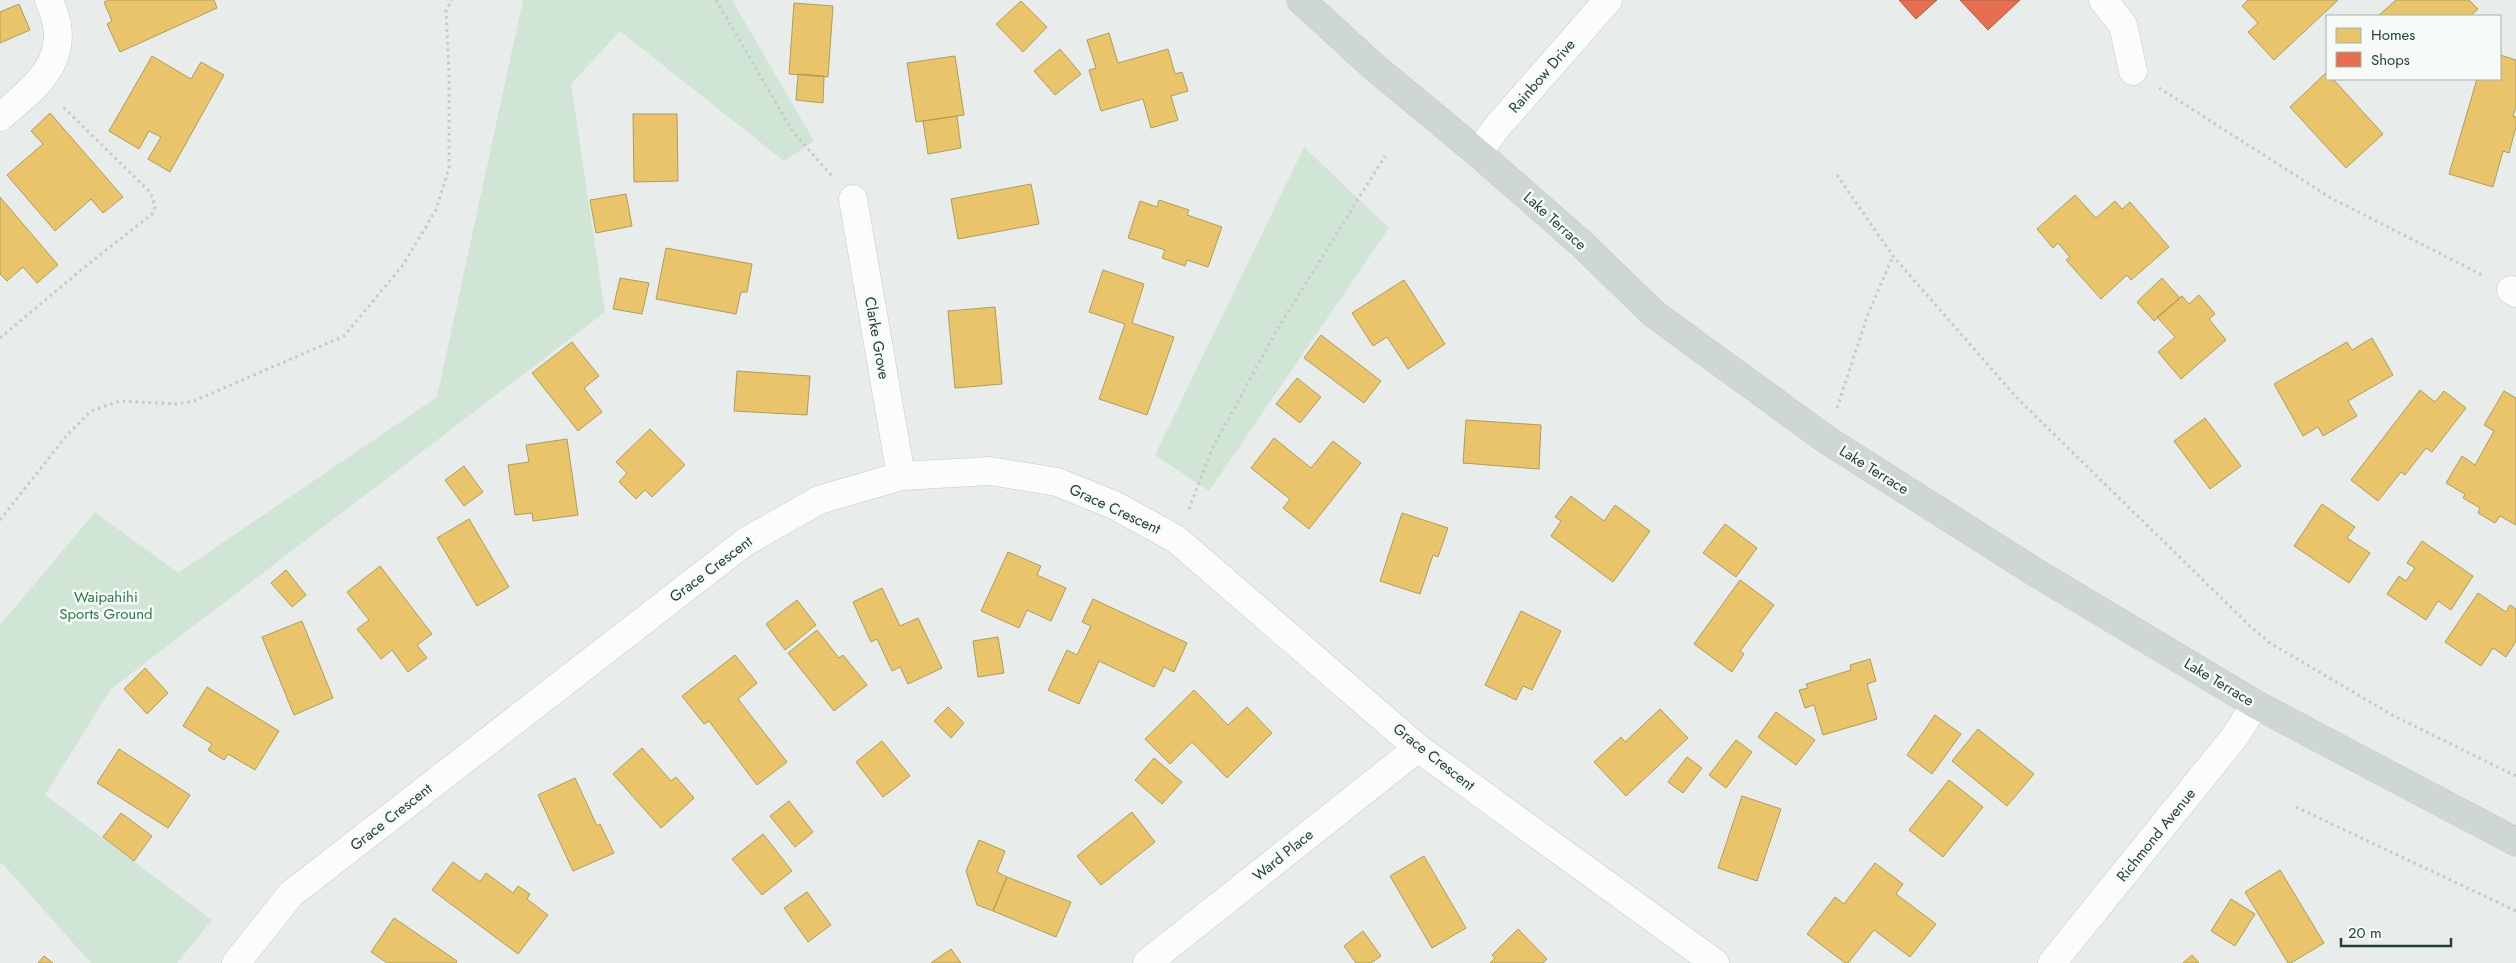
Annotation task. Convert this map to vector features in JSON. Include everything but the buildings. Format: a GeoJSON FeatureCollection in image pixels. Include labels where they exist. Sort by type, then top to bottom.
{"type":"FeatureCollection","features":[{"type":"Feature","properties":{"kind":"main road","name":"Lake Terrace"},"geometry":{"type":"LineString","coordinates":[[1301,0],[1373,66],[1478,153],[1583,246],[1654,314],[1827,440],[2038,574],[2255,704],[2516,842]]}},
{"type":"Feature","properties":{"kind":"street"},"geometry":{"type":"LineString","coordinates":[[0,118],[47,74],[56,51],[58,27],[49,0]]}},
{"type":"Feature","properties":{"kind":"street","name":"Rainbow Drive"},"geometry":{"type":"LineString","coordinates":[[1478,153],[1497,127],[1608,0]]}},
{"type":"Feature","properties":{"kind":"street"},"geometry":{"type":"LineString","coordinates":[[2103,0],[2124,25],[2134,71]]}},
{"type":"Feature","properties":{"kind":"street","name":"Clarke Grove"},"geometry":{"type":"LineString","coordinates":[[853,199],[901,476]]}},
{"type":"Feature","properties":{"kind":"street","name":"Grace Crescent"},"geometry":{"type":"LineString","coordinates":[[236,963],[292,894],[745,542],[819,500],[901,476],[990,471],[1057,482],[1114,505],[1176,539],[1418,748],[1715,963]]}},
{"type":"Feature","properties":{"kind":"street","name":"Richmond Avenue"},"geometry":{"type":"LineString","coordinates":[[2052,963],[2236,735],[2255,704]]}},
{"type":"Feature","properties":{"kind":"street","name":"Ward Place"},"geometry":{"type":"LineString","coordinates":[[1147,963],[1418,748]]}},
{"type":"Feature","properties":{"kind":"path"},"geometry":{"type":"LineString","coordinates":[[0,520],[67,434],[91,411],[120,401],[177,404],[194,401],[344,336],[403,265],[436,210],[449,168],[449,72],[446,10],[452,0]]}},
{"type":"Feature","properties":{"kind":"path"},"geometry":{"type":"LineString","coordinates":[[716,0],[793,132],[853,199]]}},
{"type":"Feature","properties":{"kind":"path"},"geometry":{"type":"LineString","coordinates":[[2134,71],[2331,198],[2514,291]]}},
{"type":"Feature","properties":{"kind":"path"},"geometry":{"type":"LineString","coordinates":[[0,338],[152,214],[155,207],[151,192],[38,83]]}},
{"type":"Feature","properties":{"kind":"path"},"geometry":{"type":"LineString","coordinates":[[1176,539],[1212,449],[1278,328],[1385,156]]}},
{"type":"Feature","properties":{"kind":"path"},"geometry":{"type":"LineString","coordinates":[[1837,176],[1893,256],[2016,397],[2208,587],[2270,643],[2394,716],[2516,776]]}},
{"type":"Feature","properties":{"kind":"path"},"geometry":{"type":"LineString","coordinates":[[1827,440],[1868,314],[1893,256]]}},
{"type":"Feature","properties":{"kind":"path"},"geometry":{"type":"LineString","coordinates":[[2296,807],[2516,911]]}},
{"type":"Feature","properties":{"kind":"green space","name":"Waipahihi Sports Ground"},"geometry":{"type":"Polygon","coordinates":[[[523,0],[732,0],[814,141],[784,161],[620,31],[571,84],[605,312],[111,689],[45,795],[212,920],[177,963],[91,963],[2,863],[0,865],[0,625],[95,512],[178,573],[437,397],[523,0]]]}},
{"type":"Feature","properties":{"kind":"green space"},"geometry":{"type":"Polygon","coordinates":[[[1304,147],[1389,228],[1209,491],[1155,455],[1304,147]]]}}]}
